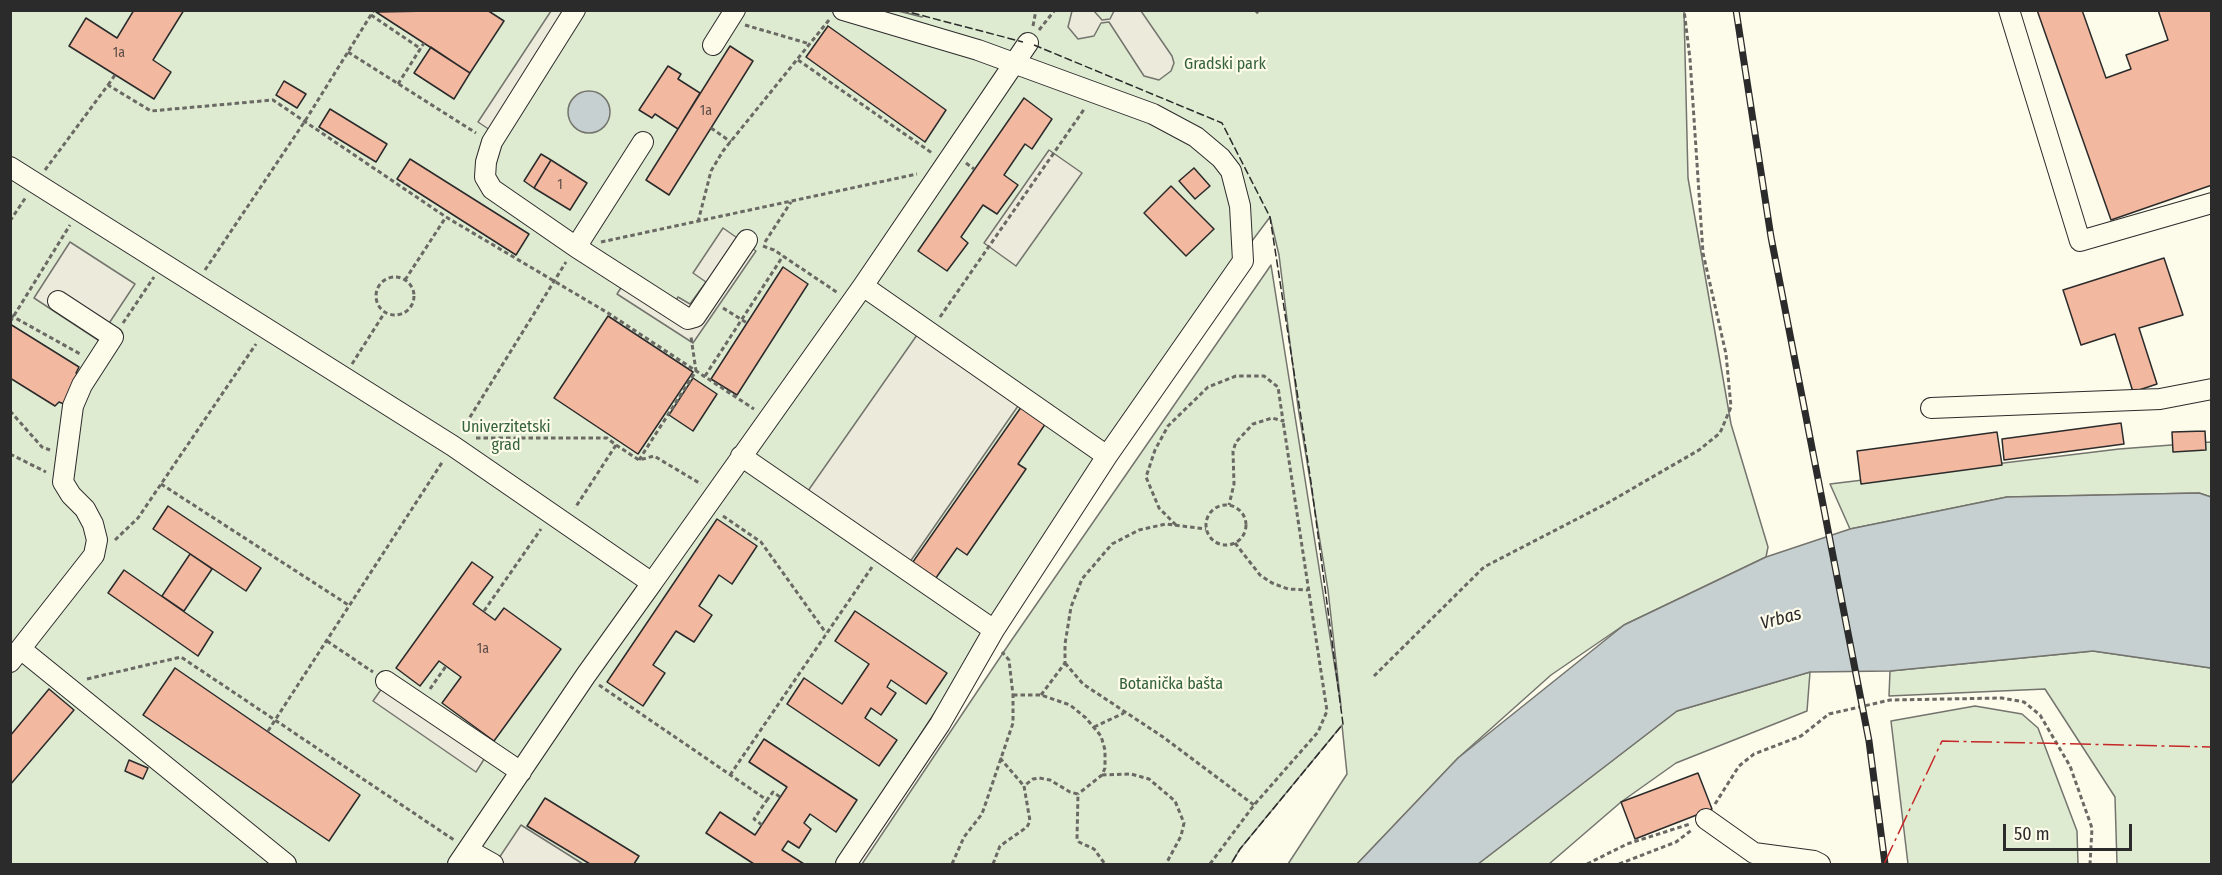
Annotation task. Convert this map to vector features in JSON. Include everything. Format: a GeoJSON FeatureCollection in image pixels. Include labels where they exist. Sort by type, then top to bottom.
{"type":"FeatureCollection","features":[{"type":"Feature","properties":{"kind":"street"},"geometry":{"type":"LineString","coordinates":[[575,10],[492,142],[486,162],[485,177],[492,189],[576,248],[688,319],[695,316],[755,243]]}},
{"type":"Feature","properties":{"kind":"street"},"geometry":{"type":"LineString","coordinates":[[2009,10],[2080,241],[2211,202]]}},
{"type":"Feature","properties":{"kind":"street"},"geometry":{"type":"LineString","coordinates":[[713,45],[732,15]]}},
{"type":"Feature","properties":{"kind":"street"},"geometry":{"type":"LineString","coordinates":[[837,15],[1014,64],[1161,119],[1197,137],[1221,158],[1231,171],[1243,234],[1243,261],[1107,456],[992,634],[940,724],[846,864]]}},
{"type":"Feature","properties":{"kind":"street"},"geometry":{"type":"LineString","coordinates":[[493,864],[463,857],[586,675],[858,294],[1029,43]]}},
{"type":"Feature","properties":{"kind":"street"},"geometry":{"type":"LineString","coordinates":[[576,248],[643,142]]}},
{"type":"Feature","properties":{"kind":"street"},"geometry":{"type":"LineString","coordinates":[[10,166],[35,184],[344,377],[455,442],[652,583]]}},
{"type":"Feature","properties":{"kind":"street"},"geometry":{"type":"LineString","coordinates":[[858,294],[929,333],[1107,456]]}},
{"type":"Feature","properties":{"kind":"street"},"geometry":{"type":"LineString","coordinates":[[58,301],[113,337],[73,406],[63,482],[71,495],[85,509],[93,524],[96,540],[94,555],[16,656],[65,685],[286,864]]}},
{"type":"Feature","properties":{"kind":"street"},"geometry":{"type":"LineString","coordinates":[[1931,408],[2160,399],[2211,389]]}},
{"type":"Feature","properties":{"kind":"street"},"geometry":{"type":"LineString","coordinates":[[741,456],[882,553],[992,634]]}},
{"type":"Feature","properties":{"kind":"street"},"geometry":{"type":"LineString","coordinates":[[386,681],[521,772]]}},
{"type":"Feature","properties":{"kind":"street"},"geometry":{"type":"LineString","coordinates":[[1706,819],[1754,853],[1814,861],[1820,864]]}},
{"type":"Feature","properties":{"kind":"path"},"geometry":{"type":"LineString","coordinates":[[196,284],[305,121],[374,10]]}},
{"type":"Feature","properties":{"kind":"path"},"geometry":{"type":"LineString","coordinates":[[1029,43],[1055,10]]}},
{"type":"Feature","properties":{"kind":"path"},"geometry":{"type":"LineString","coordinates":[[1255,10],[1260,15]]}},
{"type":"Feature","properties":{"kind":"path"},"geometry":{"type":"LineString","coordinates":[[1374,676],[1484,567],[1614,500],[1699,450],[1720,433],[1731,407],[1726,354],[1703,253],[1690,59],[1684,10]]}},
{"type":"Feature","properties":{"kind":"path"},"geometry":{"type":"LineString","coordinates":[[371,15],[421,49]]}},
{"type":"Feature","properties":{"kind":"path"},"geometry":{"type":"LineString","coordinates":[[732,15],[810,44]]}},
{"type":"Feature","properties":{"kind":"path"},"geometry":{"type":"LineString","coordinates":[[698,222],[711,171],[731,142],[810,44],[837,15]]}},
{"type":"Feature","properties":{"kind":"path"},"geometry":{"type":"LineString","coordinates":[[398,84],[424,43]]}},
{"type":"Feature","properties":{"kind":"path"},"geometry":{"type":"LineString","coordinates":[[348,52],[492,142]]}},
{"type":"Feature","properties":{"kind":"path"},"geometry":{"type":"LineString","coordinates":[[798,60],[944,165]]}},
{"type":"Feature","properties":{"kind":"path"},"geometry":{"type":"LineString","coordinates":[[10,221],[115,75]]}},
{"type":"Feature","properties":{"kind":"path"},"geometry":{"type":"LineString","coordinates":[[108,85],[151,111],[273,100],[446,217],[608,313],[768,418]]}},
{"type":"Feature","properties":{"kind":"path"},"geometry":{"type":"LineString","coordinates":[[929,333],[1095,93]]}},
{"type":"Feature","properties":{"kind":"path"},"geometry":{"type":"LineString","coordinates":[[711,128],[731,142]]}},
{"type":"Feature","properties":{"kind":"path"},"geometry":{"type":"LineString","coordinates":[[267,731],[455,442],[576,248],[944,165]]}},
{"type":"Feature","properties":{"kind":"path"},"geometry":{"type":"LineString","coordinates":[[792,201],[755,243],[858,294]]}},
{"type":"Feature","properties":{"kind":"path"},"geometry":{"type":"LineString","coordinates":[[10,322],[79,211]]}},
{"type":"Feature","properties":{"kind":"path"},"geometry":{"type":"LineString","coordinates":[[405,280],[446,217]]}},
{"type":"Feature","properties":{"kind":"path"},"geometry":{"type":"LineString","coordinates":[[705,376],[783,256]]}},
{"type":"Feature","properties":{"kind":"path"},"geometry":{"type":"LineString","coordinates":[[113,337],[163,264]]}},
{"type":"Feature","properties":{"kind":"path"},"geometry":{"type":"LineString","coordinates":[[388,279],[405,280],[412,290],[412,303],[404,312],[391,314],[385,312],[377,302],[379,285],[388,279]]}},
{"type":"Feature","properties":{"kind":"path"},"geometry":{"type":"LineString","coordinates":[[708,298],[747,323]]}},
{"type":"Feature","properties":{"kind":"path"},"geometry":{"type":"LineString","coordinates":[[344,377],[385,312]]}},
{"type":"Feature","properties":{"kind":"path"},"geometry":{"type":"LineString","coordinates":[[12,316],[96,363]]}},
{"type":"Feature","properties":{"kind":"path"},"geometry":{"type":"LineString","coordinates":[[639,460],[696,371],[688,319]]}},
{"type":"Feature","properties":{"kind":"path"},"geometry":{"type":"LineString","coordinates":[[94,555],[115,540],[138,518],[267,327]]}},
{"type":"Feature","properties":{"kind":"path"},"geometry":{"type":"LineString","coordinates":[[1176,525],[1159,508],[1146,477],[1155,450],[1168,426],[1209,387],[1236,376],[1264,376],[1278,387],[1327,711],[1318,732],[1254,805],[1210,864]]}},
{"type":"Feature","properties":{"kind":"path"},"geometry":{"type":"LineString","coordinates":[[10,411],[42,447],[58,450],[66,448]]}},
{"type":"Feature","properties":{"kind":"path"},"geometry":{"type":"LineString","coordinates":[[1229,506],[1234,484],[1233,452],[1242,432],[1253,424],[1272,418],[1282,421]]}},
{"type":"Feature","properties":{"kind":"path"},"geometry":{"type":"LineString","coordinates":[[455,442],[607,438],[639,460],[654,456],[761,542],[827,633]]}},
{"type":"Feature","properties":{"kind":"path"},"geometry":{"type":"LineString","coordinates":[[484,611],[616,445]]}},
{"type":"Feature","properties":{"kind":"path"},"geometry":{"type":"LineString","coordinates":[[10,454],[63,482]]}},
{"type":"Feature","properties":{"kind":"path"},"geometry":{"type":"LineString","coordinates":[[161,484],[350,606]]}},
{"type":"Feature","properties":{"kind":"path"},"geometry":{"type":"LineString","coordinates":[[1229,506],[1240,511],[1246,523],[1243,536],[1235,543],[1219,544],[1213,541],[1206,529],[1206,523],[1212,511],[1229,506]]}},
{"type":"Feature","properties":{"kind":"path"},"geometry":{"type":"LineString","coordinates":[[1041,695],[1065,663],[1065,644],[1071,607],[1082,579],[1096,560],[1112,544],[1139,530],[1166,524],[1206,529]]}},
{"type":"Feature","properties":{"kind":"path"},"geometry":{"type":"LineString","coordinates":[[1235,543],[1260,575],[1272,583],[1288,590],[1308,590]]}},
{"type":"Feature","properties":{"kind":"path"},"geometry":{"type":"LineString","coordinates":[[730,775],[882,553]]}},
{"type":"Feature","properties":{"kind":"path"},"geometry":{"type":"LineString","coordinates":[[952,864],[964,837],[982,814],[1013,723],[1009,660],[992,634]]}},
{"type":"Feature","properties":{"kind":"path"},"geometry":{"type":"LineString","coordinates":[[327,641],[386,681]]}},
{"type":"Feature","properties":{"kind":"path"},"geometry":{"type":"LineString","coordinates":[[65,685],[181,657],[276,718],[463,857]]}},
{"type":"Feature","properties":{"kind":"path"},"geometry":{"type":"LineString","coordinates":[[1065,663],[1083,684],[1162,737],[1254,805]]}},
{"type":"Feature","properties":{"kind":"path"},"geometry":{"type":"LineString","coordinates":[[420,704],[446,666]]}},
{"type":"Feature","properties":{"kind":"path"},"geometry":{"type":"LineString","coordinates":[[586,675],[767,800]]}},
{"type":"Feature","properties":{"kind":"path"},"geometry":{"type":"LineString","coordinates":[[1013,695],[1041,695],[1070,705],[1094,727],[1105,750],[1105,768],[1102,775],[1078,794]]}},
{"type":"Feature","properties":{"kind":"path"},"geometry":{"type":"LineString","coordinates":[[1619,864],[1676,842],[1706,819],[1739,766],[1754,754],[1801,736],[1829,714],[1890,700],[2002,698],[2024,702],[2040,715],[2070,766],[2092,828],[2090,864]]}},
{"type":"Feature","properties":{"kind":"path"},"geometry":{"type":"LineString","coordinates":[[1094,727],[1124,713]]}},
{"type":"Feature","properties":{"kind":"path"},"geometry":{"type":"LineString","coordinates":[[993,864],[1000,846],[1025,830],[1030,821],[1024,786],[1000,758]]}},
{"type":"Feature","properties":{"kind":"path"},"geometry":{"type":"LineString","coordinates":[[1102,775],[1131,774],[1149,779],[1175,801],[1184,823],[1181,836],[1166,864]]}},
{"type":"Feature","properties":{"kind":"path"},"geometry":{"type":"LineString","coordinates":[[1024,786],[1033,779],[1050,780],[1078,794]]}},
{"type":"Feature","properties":{"kind":"path"},"geometry":{"type":"LineString","coordinates":[[762,825],[754,819],[772,792],[780,797]]}},
{"type":"Feature","properties":{"kind":"path"},"geometry":{"type":"LineString","coordinates":[[1078,794],[1077,838],[1079,843],[1094,849],[1105,864]]}},
{"type":"Feature","properties":{"kind":"path"},"geometry":{"type":"LineString","coordinates":[[1587,864],[1627,844],[1706,819]]}},
{"type":"Feature","properties":{"kind":"green space","name":"Univerzitetski grad"},"geometry":{"type":"Polygon","coordinates":[[[894,10],[922,17],[900,11],[1684,11],[1688,178],[1731,424],[1768,547],[1766,557],[1624,625],[1551,675],[1458,758],[1357,864],[1288,864],[1347,774],[1342,725],[1240,849],[1231,864],[862,864],[1011,641],[1271,265],[1341,706],[1328,590],[1298,407],[1279,255],[1270,217],[1177,341],[836,864],[11,864],[10,11],[894,10]]]}},
{"type":"Feature","properties":{"kind":"green space"},"geometry":{"type":"Polygon","coordinates":[[[2211,442],[2211,497],[2199,493],[2007,497],[1850,529],[1830,484],[2119,449],[2211,442]]]}},
{"type":"Feature","properties":{"kind":"green space"},"geometry":{"type":"Polygon","coordinates":[[[2093,651],[2211,668],[2211,864],[2117,864],[2115,797],[2045,689],[1889,696],[1890,671],[2093,651]]]}},
{"type":"Feature","properties":{"kind":"green space"},"geometry":{"type":"Polygon","coordinates":[[[1810,672],[1807,711],[1676,763],[1621,802],[1549,864],[1478,864],[1677,711],[1810,672]]]}},
{"type":"Feature","properties":{"kind":"green space"},"geometry":{"type":"Polygon","coordinates":[[[1975,706],[2022,714],[2038,728],[2077,831],[2078,864],[1908,864],[1891,721],[1975,706]]]}},
{"type":"Feature","properties":{"kind":"shaded area"},"geometry":{"type":"Polygon","coordinates":[[[551,11],[571,11],[493,132],[478,122],[551,11]]]}},
{"type":"Feature","properties":{"kind":"shaded area"},"geometry":{"type":"Polygon","coordinates":[[[1072,11],[1094,11],[1102,20],[1110,19],[1114,11],[1141,11],[1172,56],[1174,63],[1171,71],[1159,80],[1144,76],[1109,22],[1101,23],[1094,36],[1078,39],[1068,27],[1072,11]]]}},
{"type":"Feature","properties":{"kind":"shaded area"},"geometry":{"type":"Polygon","coordinates":[[[1049,150],[1082,173],[1016,266],[984,243],[1049,150]]]}},
{"type":"Feature","properties":{"kind":"shaded area"},"geometry":{"type":"Polygon","coordinates":[[[723,228],[756,251],[693,343],[617,294],[624,283],[670,310],[678,297],[690,304],[706,282],[693,273],[723,228]]]}},
{"type":"Feature","properties":{"kind":"shaded area"},"geometry":{"type":"Polygon","coordinates":[[[70,242],[135,284],[98,340],[34,298],[70,242]]]}},
{"type":"Feature","properties":{"kind":"shaded area"},"geometry":{"type":"Polygon","coordinates":[[[917,335],[1018,406],[905,569],[803,498],[917,335]]]}},
{"type":"Feature","properties":{"kind":"shaded area"},"geometry":{"type":"Polygon","coordinates":[[[385,684],[488,753],[476,772],[373,701],[385,684]]]}},
{"type":"Feature","properties":{"kind":"shaded area"},"geometry":{"type":"Polygon","coordinates":[[[521,825],[583,864],[495,864],[521,825]]]}},
{"type":"Feature","properties":{"kind":"water"},"geometry":{"type":"Polygon","coordinates":[[[589,91],[604,97],[610,112],[604,127],[589,133],[574,127],[568,112],[574,97],[589,91]]]}},
{"type":"Feature","properties":{"kind":"water","name":"Vrbas"},"geometry":{"type":"Polygon","coordinates":[[[2199,493],[2211,497],[2211,668],[2093,651],[1890,671],[1810,672],[1677,711],[1478,864],[1357,864],[1458,758],[1624,625],[1766,557],[1850,529],[2007,497],[2199,493]]]}},
{"type":"Feature","properties":{"kind":"building"},"geometry":{"type":"Polygon","coordinates":[[[134,10],[184,10],[153,60],[171,72],[154,99],[69,46],[86,18],[117,38],[134,10]]]}},
{"type":"Feature","properties":{"kind":"building"},"geometry":{"type":"Polygon","coordinates":[[[487,10],[504,21],[470,73],[376,12],[487,10]]]}},
{"type":"Feature","properties":{"kind":"building"},"geometry":{"type":"Polygon","coordinates":[[[2037,10],[2082,10],[2106,78],[2131,69],[2126,55],[2168,40],[2158,10],[2212,10],[2212,185],[2111,220],[2037,10]]]}},
{"type":"Feature","properties":{"kind":"building"},"geometry":{"type":"Polygon","coordinates":[[[828,26],[946,110],[925,142],[806,57],[828,26]]]}},
{"type":"Feature","properties":{"kind":"building"},"geometry":{"type":"Polygon","coordinates":[[[730,46],[753,61],[669,195],[646,180],[730,46]]]}},
{"type":"Feature","properties":{"kind":"building"},"geometry":{"type":"Polygon","coordinates":[[[431,47],[470,73],[454,99],[414,73],[431,47]]]}},
{"type":"Feature","properties":{"kind":"building"},"geometry":{"type":"Polygon","coordinates":[[[668,66],[681,74],[678,79],[700,93],[678,129],[655,114],[652,118],[639,110],[668,66]]]}},
{"type":"Feature","properties":{"kind":"building"},"geometry":{"type":"Polygon","coordinates":[[[284,81],[306,94],[297,108],[276,95],[284,81]]]}},
{"type":"Feature","properties":{"kind":"building"},"geometry":{"type":"Polygon","coordinates":[[[1024,98],[1052,119],[1032,149],[1025,144],[1004,175],[1018,185],[997,214],[983,205],[961,237],[968,243],[947,271],[918,251],[1024,98]]]}},
{"type":"Feature","properties":{"kind":"building"},"geometry":{"type":"Polygon","coordinates":[[[330,109],[387,144],[376,162],[319,127],[330,109]]]}},
{"type":"Feature","properties":{"kind":"building"},"geometry":{"type":"Polygon","coordinates":[[[541,154],[551,160],[534,188],[524,181],[541,154]]]}},
{"type":"Feature","properties":{"kind":"building"},"geometry":{"type":"Polygon","coordinates":[[[410,159],[529,234],[516,255],[397,179],[410,159]]]}},
{"type":"Feature","properties":{"kind":"building"},"geometry":{"type":"Polygon","coordinates":[[[551,160],[587,183],[570,210],[534,188],[551,160]]]}},
{"type":"Feature","properties":{"kind":"building"},"geometry":{"type":"Polygon","coordinates":[[[1194,168],[1210,186],[1195,199],[1179,181],[1194,168]]]}},
{"type":"Feature","properties":{"kind":"building"},"geometry":{"type":"Polygon","coordinates":[[[1171,186],[1214,229],[1186,256],[1144,213],[1171,186]]]}},
{"type":"Feature","properties":{"kind":"building"},"geometry":{"type":"Polygon","coordinates":[[[2164,258],[2183,315],[2139,328],[2157,384],[2133,392],[2115,334],[2081,345],[2063,290],[2164,258]]]}},
{"type":"Feature","properties":{"kind":"building"},"geometry":{"type":"Polygon","coordinates":[[[783,267],[808,284],[737,395],[711,379],[783,267]]]}},
{"type":"Feature","properties":{"kind":"building"},"geometry":{"type":"Polygon","coordinates":[[[608,316],[693,372],[638,454],[554,398],[608,316]]]}},
{"type":"Feature","properties":{"kind":"building"},"geometry":{"type":"Polygon","coordinates":[[[10,324],[79,367],[76,373],[81,377],[64,404],[59,402],[55,406],[10,378],[10,324]]]}},
{"type":"Feature","properties":{"kind":"building"},"geometry":{"type":"Polygon","coordinates":[[[693,378],[717,394],[693,431],[669,415],[693,378]]]}},
{"type":"Feature","properties":{"kind":"building"},"geometry":{"type":"Polygon","coordinates":[[[1024,403],[1048,420],[1018,464],[1026,469],[967,555],[957,548],[931,585],[908,569],[1024,403]]]}},
{"type":"Feature","properties":{"kind":"building"},"geometry":{"type":"Polygon","coordinates":[[[2121,423],[2124,444],[2004,460],[2002,439],[2121,423]]]}},
{"type":"Feature","properties":{"kind":"building"},"geometry":{"type":"Polygon","coordinates":[[[2205,431],[2206,450],[2173,452],[2172,432],[2205,431]]]}},
{"type":"Feature","properties":{"kind":"building"},"geometry":{"type":"Polygon","coordinates":[[[1997,432],[2002,465],[1861,484],[1857,451],[1997,432]]]}},
{"type":"Feature","properties":{"kind":"building"},"geometry":{"type":"Polygon","coordinates":[[[168,506],[261,568],[246,591],[153,529],[168,506]]]}},
{"type":"Feature","properties":{"kind":"building"},"geometry":{"type":"Polygon","coordinates":[[[717,519],[757,546],[732,584],[719,575],[699,606],[712,615],[694,642],[676,631],[653,665],[665,673],[643,706],[607,682],[717,519]]]}},
{"type":"Feature","properties":{"kind":"building"},"geometry":{"type":"Polygon","coordinates":[[[190,554],[212,569],[184,611],[162,596],[190,554]]]}},
{"type":"Feature","properties":{"kind":"building"},"geometry":{"type":"Polygon","coordinates":[[[472,562],[493,577],[473,604],[495,620],[504,608],[561,649],[494,741],[442,703],[461,677],[439,661],[420,686],[396,668],[472,562]]]}},
{"type":"Feature","properties":{"kind":"building"},"geometry":{"type":"Polygon","coordinates":[[[124,570],[213,632],[198,656],[108,593],[124,570]]]}},
{"type":"Feature","properties":{"kind":"building"},"geometry":{"type":"Polygon","coordinates":[[[855,611],[947,673],[926,704],[891,680],[887,687],[896,693],[881,715],[871,708],[865,718],[897,740],[879,766],[787,704],[804,678],[842,704],[869,664],[835,641],[855,611]]]}},
{"type":"Feature","properties":{"kind":"building"},"geometry":{"type":"Polygon","coordinates":[[[175,668],[360,795],[329,841],[143,715],[175,668]]]}},
{"type":"Feature","properties":{"kind":"building"},"geometry":{"type":"Polygon","coordinates":[[[49,689],[74,710],[10,785],[10,736],[49,689]]]}},
{"type":"Feature","properties":{"kind":"building"},"geometry":{"type":"Polygon","coordinates":[[[764,739],[857,800],[836,832],[810,814],[804,823],[811,829],[799,848],[788,841],[782,850],[804,864],[754,864],[706,833],[720,812],[755,835],[787,787],[749,762],[764,739]]]}},
{"type":"Feature","properties":{"kind":"building"},"geometry":{"type":"Polygon","coordinates":[[[129,760],[148,768],[143,779],[125,771],[129,760]]]}},
{"type":"Feature","properties":{"kind":"building"},"geometry":{"type":"Polygon","coordinates":[[[1698,773],[1712,809],[1635,839],[1621,802],[1698,773]]]}},
{"type":"Feature","properties":{"kind":"building"},"geometry":{"type":"Polygon","coordinates":[[[545,798],[639,856],[634,864],[590,864],[527,826],[545,798]]]}},
{"type":"Feature","properties":{"kind":"railway"},"geometry":{"type":"LineString","coordinates":[[1736,10],[1771,237],[1869,741],[1885,864]]}},
{"type":"Feature","properties":{"kind":"fence"},"geometry":{"type":"LineString","coordinates":[[901,10],[1023,42]]}},
{"type":"Feature","properties":{"kind":"fence"},"geometry":{"type":"LineString","coordinates":[[1034,45],[1222,123],[1270,217],[1311,482],[1343,724],[1240,849],[1231,864]]}},
{"type":"Feature","properties":{"kind":"power"},"geometry":{"type":"LineString","coordinates":[[1884,864],[1942,741],[2212,747]]}},
{"type":"Feature","properties":{"kind":"park label","name":"Gradski park"},"geometry":{"type":"Point","coordinates":[1225,65]}},
{"type":"Feature","properties":{"kind":"park label","name":"Botanička bašta"},"geometry":{"type":"Point","coordinates":[1171,685]}}]}
